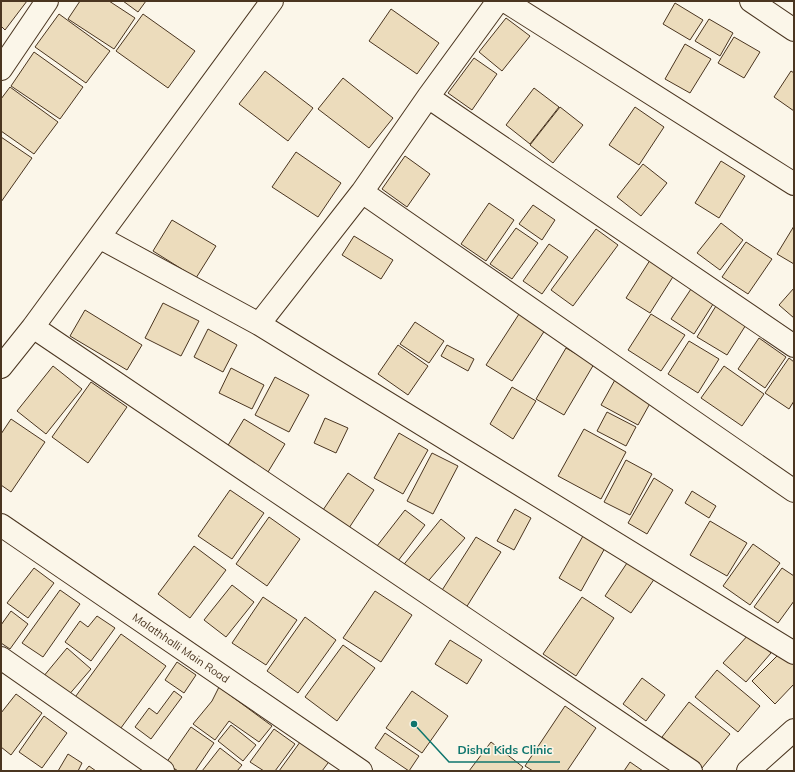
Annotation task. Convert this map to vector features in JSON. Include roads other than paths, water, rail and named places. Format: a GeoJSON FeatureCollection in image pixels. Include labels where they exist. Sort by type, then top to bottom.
{"type":"FeatureCollection","features":[{"type":"Feature","properties":{"kind":"street"},"geometry":{"type":"LineString","coordinates":[[1,69],[47,1]]}},
{"type":"Feature","properties":{"kind":"street"},"geometry":{"type":"LineString","coordinates":[[259,324],[362,192],[428,97],[498,1]]}},
{"type":"Feature","properties":{"kind":"street"},"geometry":{"type":"LineString","coordinates":[[504,1],[794,184]]}},
{"type":"Feature","properties":{"kind":"street"},"geometry":{"type":"LineString","coordinates":[[751,1],[794,30]]}},
{"type":"Feature","properties":{"kind":"street"},"geometry":{"type":"LineString","coordinates":[[1,367],[33,327],[266,3]]}},
{"type":"Feature","properties":{"kind":"street"},"geometry":{"type":"LineString","coordinates":[[428,97],[794,346]]}},
{"type":"Feature","properties":{"kind":"street"},"geometry":{"type":"LineString","coordinates":[[362,192],[794,492]]}},
{"type":"Feature","properties":{"kind":"street"},"geometry":{"type":"LineString","coordinates":[[98,237],[259,324],[794,653]]}},
{"type":"Feature","properties":{"kind":"street"},"geometry":{"type":"LineString","coordinates":[[33,327],[691,771]]}},
{"type":"Feature","properties":{"kind":"street","name":"Malathhalli Main Road"},"geometry":{"type":"LineString","coordinates":[[1,526],[362,771]]}},
{"type":"Feature","properties":{"kind":"street"},"geometry":{"type":"LineString","coordinates":[[1,658],[142,765],[163,771]]}},
{"type":"Feature","properties":{"kind":"street"},"geometry":{"type":"LineString","coordinates":[[748,771],[794,730]]}},
{"type":"Feature","properties":{"kind":"place","name":"Disha Kids Clinic"},"geometry":{"type":"Point","coordinates":[414,724]}}]}
